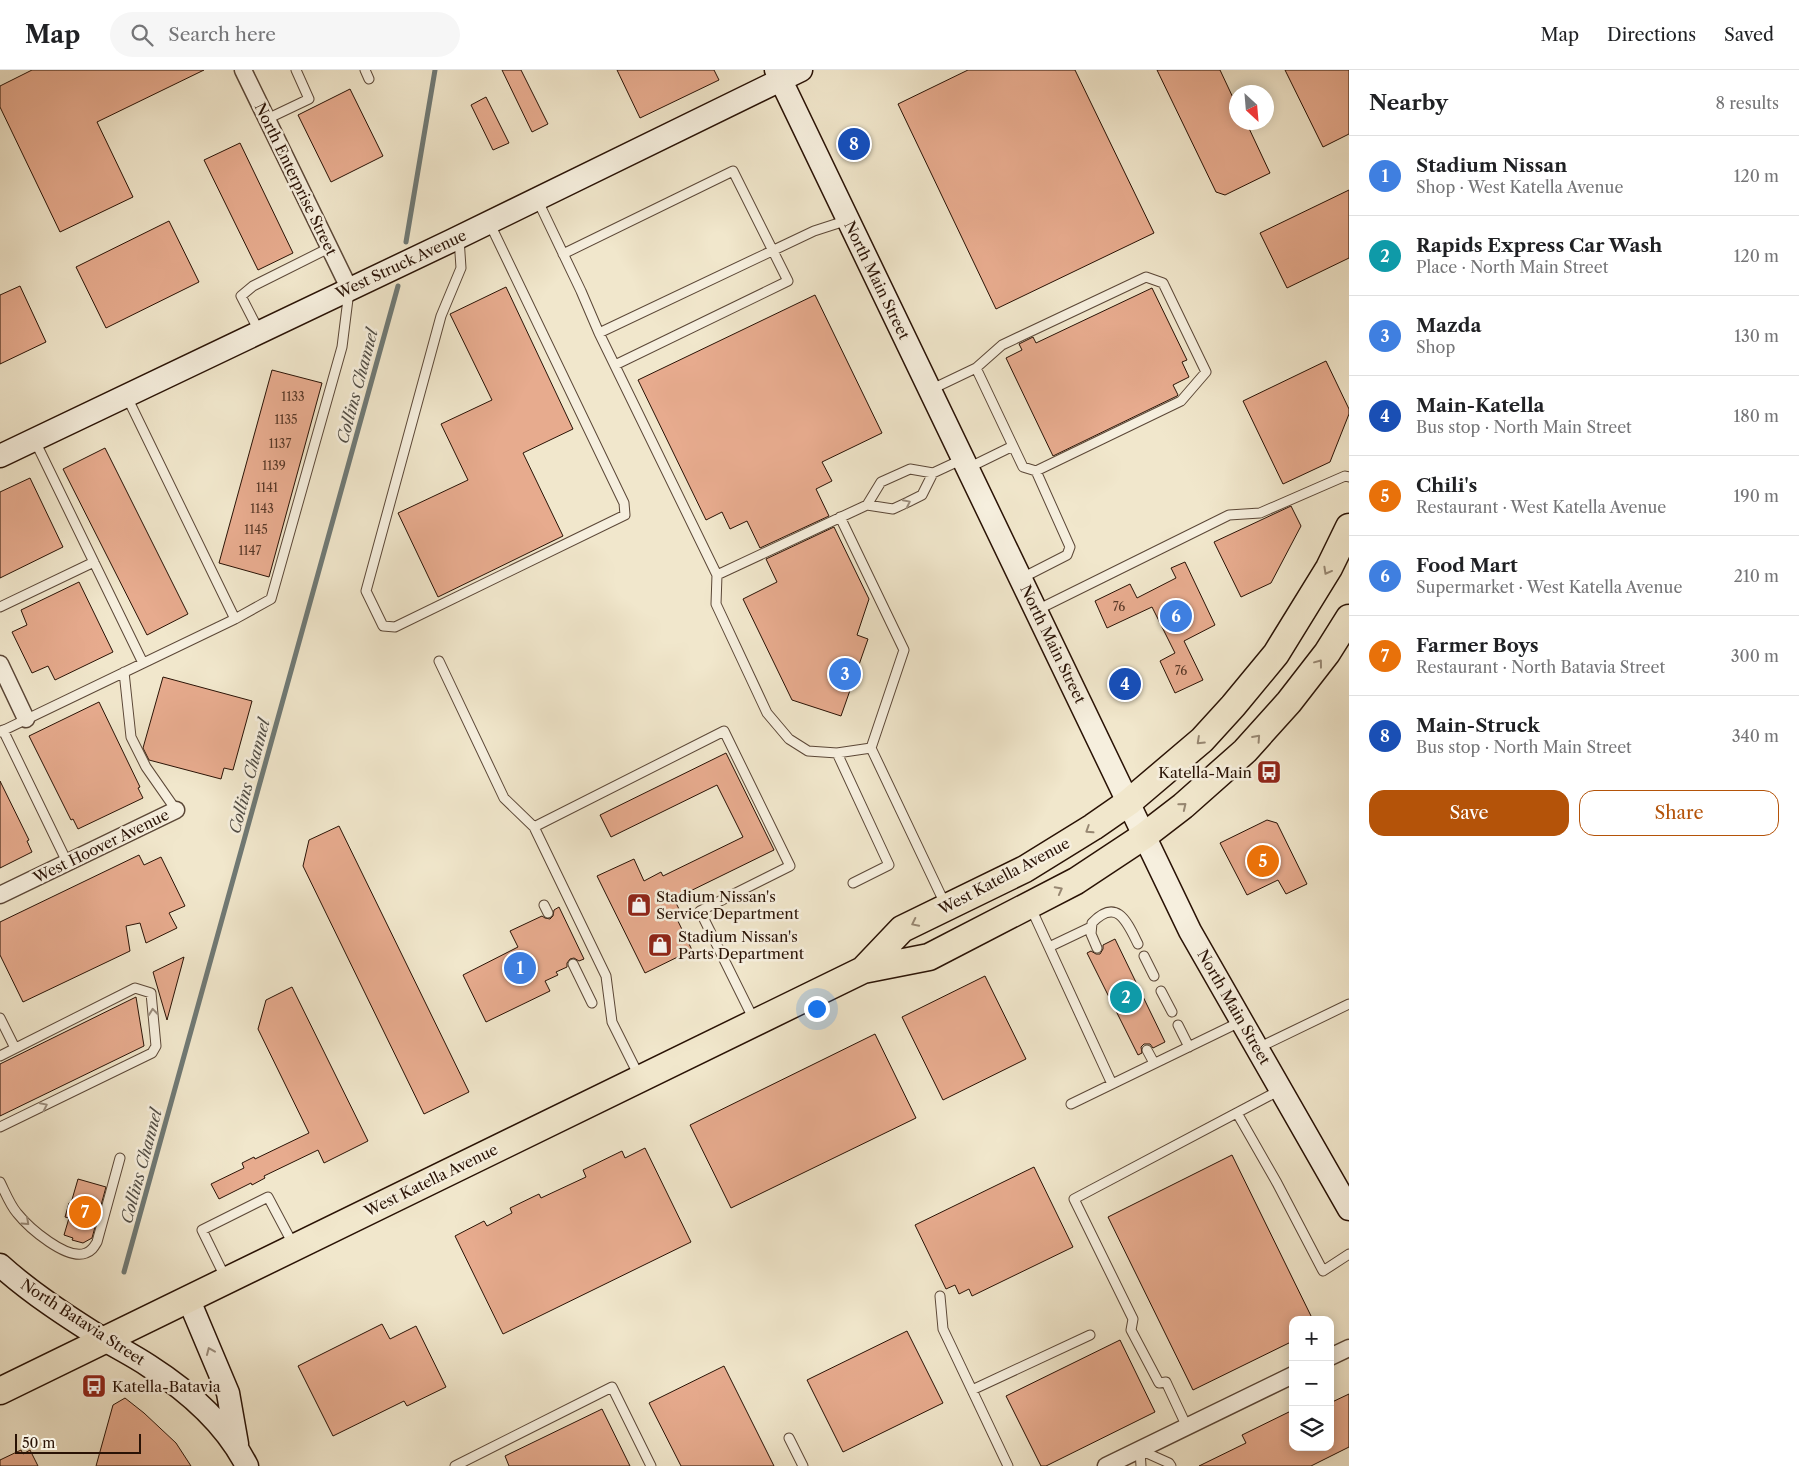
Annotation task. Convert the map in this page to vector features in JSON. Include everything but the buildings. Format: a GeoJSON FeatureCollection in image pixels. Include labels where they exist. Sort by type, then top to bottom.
{"type":"FeatureCollection","features":[{"type":"Feature","properties":{"kind":"main road","name":"West Katella Avenue"},"geometry":{"type":"LineString","coordinates":[[863,970],[902,929],[1026,869],[1094,827],[1129,802],[1202,740],[1262,672],[1297,622],[1329,568],[1349,527]]}},
{"type":"Feature","properties":{"kind":"main road","name":"West Katella Avenue"},"geometry":{"type":"LineString","coordinates":[[2,1386],[104,1339],[863,970],[929,957],[1076,881],[1144,836],[1184,806],[1245,752],[1289,702],[1327,653],[1349,618]]}},
{"type":"Feature","properties":{"kind":"street","name":"North Enterprise Street"},"geometry":{"type":"LineString","coordinates":[[244,70],[349,288]]}},
{"type":"Feature","properties":{"kind":"street","name":"West Struck Avenue"},"geometry":{"type":"LineString","coordinates":[[0,456],[459,237],[778,75],[801,70]]}},
{"type":"Feature","properties":{"kind":"street","name":"North Main Street"},"geometry":{"type":"LineString","coordinates":[[778,75],[1022,578],[1190,931],[1349,1209]]}},
{"type":"Feature","properties":{"kind":"street"},"geometry":{"type":"LineString","coordinates":[[0,664],[26,719]]}},
{"type":"Feature","properties":{"kind":"street","name":"West Hoover Avenue"},"geometry":{"type":"LineString","coordinates":[[0,895],[176,810]]}},
{"type":"Feature","properties":{"kind":"street","name":"North Batavia Street"},"geometry":{"type":"LineString","coordinates":[[0,1265],[50,1303],[104,1339],[150,1366],[178,1387],[228,1433],[243,1457]]}},
{"type":"Feature","properties":{"kind":"street"},"geometry":{"type":"LineString","coordinates":[[188,1298],[228,1393],[243,1457]]}},
{"type":"Feature","properties":{"kind":"street"},"geometry":{"type":"LineString","coordinates":[[1334,1355],[1349,1348]]}},
{"type":"Feature","properties":{"kind":"street"},"geometry":{"type":"LineString","coordinates":[[1106,1466],[1289,1377]]}},
{"type":"Feature","properties":{"kind":"lane"},"geometry":{"type":"LineString","coordinates":[[267,119],[309,100],[296,70]]}},
{"type":"Feature","properties":{"kind":"lane"},"geometry":{"type":"LineString","coordinates":[[562,254],[733,171],[788,280],[615,366]]}},
{"type":"Feature","properties":{"kind":"lane"},"geometry":{"type":"LineString","coordinates":[[536,199],[599,334],[717,575],[716,604],[767,713],[789,739],[808,751],[837,753],[871,748]]}},
{"type":"Feature","properties":{"kind":"lane"},"geometry":{"type":"LineString","coordinates":[[599,334],[814,230],[848,220]]}},
{"type":"Feature","properties":{"kind":"lane"},"geometry":{"type":"LineString","coordinates":[[459,237],[461,268],[441,316],[366,591],[383,626],[395,627],[625,514],[624,502],[489,222]]}},
{"type":"Feature","properties":{"kind":"lane"},"geometry":{"type":"LineString","coordinates":[[259,332],[241,296],[253,286],[330,248]]}},
{"type":"Feature","properties":{"kind":"lane"},"geometry":{"type":"LineString","coordinates":[[930,390],[976,368],[1002,345],[1146,277],[1163,283],[1206,372],[1181,401],[1036,471],[1023,467],[976,368]]}},
{"type":"Feature","properties":{"kind":"lane"},"geometry":{"type":"LineString","coordinates":[[67,862],[2,731],[234,619],[270,599],[342,347],[349,288]]}},
{"type":"Feature","properties":{"kind":"lane"},"geometry":{"type":"LineString","coordinates":[[126,396],[234,619]]}},
{"type":"Feature","properties":{"kind":"lane"},"geometry":{"type":"LineString","coordinates":[[34,440],[143,663]]}},
{"type":"Feature","properties":{"kind":"lane"},"geometry":{"type":"LineString","coordinates":[[717,575],[867,505],[881,482],[910,469],[933,474],[1013,446]]}},
{"type":"Feature","properties":{"kind":"lane"},"geometry":{"type":"LineString","coordinates":[[1022,578],[1067,555],[1070,547],[1036,471]]}},
{"type":"Feature","properties":{"kind":"lane"},"geometry":{"type":"LineString","coordinates":[[867,505],[892,510],[922,495],[933,474]]}},
{"type":"Feature","properties":{"kind":"lane"},"geometry":{"type":"LineString","coordinates":[[1036,610],[1229,515],[1260,513],[1345,476],[1349,478]]}},
{"type":"Feature","properties":{"kind":"lane"},"geometry":{"type":"LineString","coordinates":[[840,517],[904,650],[871,748],[946,907]]}},
{"type":"Feature","properties":{"kind":"lane"},"geometry":{"type":"LineString","coordinates":[[0,607],[94,562]]}},
{"type":"Feature","properties":{"kind":"lane"},"geometry":{"type":"LineString","coordinates":[[439,661],[504,798],[534,827],[606,976],[612,1022],[640,1078]]}},
{"type":"Feature","properties":{"kind":"lane"},"geometry":{"type":"LineString","coordinates":[[124,672],[131,737],[146,767],[176,810]]}},
{"type":"Feature","properties":{"kind":"lane"},"geometry":{"type":"LineString","coordinates":[[534,827],[724,731],[790,866],[700,911],[755,1022]]}},
{"type":"Feature","properties":{"kind":"lane"},"geometry":{"type":"LineString","coordinates":[[837,753],[889,865],[853,883]]}},
{"type":"Feature","properties":{"kind":"lane"},"geometry":{"type":"LineString","coordinates":[[1030,906],[1112,1084]]}},
{"type":"Feature","properties":{"kind":"lane"},"geometry":{"type":"LineString","coordinates":[[1097,948],[1091,934],[1092,923],[1106,912],[1116,912],[1123,916],[1138,944]]}},
{"type":"Feature","properties":{"kind":"lane"},"geometry":{"type":"LineString","coordinates":[[1049,947],[1092,927]]}},
{"type":"Feature","properties":{"kind":"lane"},"geometry":{"type":"LineString","coordinates":[[1144,956],[1154,976]]}},
{"type":"Feature","properties":{"kind":"lane"},"geometry":{"type":"LineString","coordinates":[[573,964],[592,1003]]}},
{"type":"Feature","properties":{"kind":"lane"},"geometry":{"type":"LineString","coordinates":[[0,1056],[135,988],[151,993],[156,1046],[152,1053],[0,1127]]}},
{"type":"Feature","properties":{"kind":"lane"},"geometry":{"type":"LineString","coordinates":[[1162,991],[1172,1012]]}},
{"type":"Feature","properties":{"kind":"lane"},"geometry":{"type":"LineString","coordinates":[[1258,1048],[1349,1004]]}},
{"type":"Feature","properties":{"kind":"lane"},"geometry":{"type":"LineString","coordinates":[[0,1018],[15,1048]]}},
{"type":"Feature","properties":{"kind":"lane"},"geometry":{"type":"LineString","coordinates":[[1071,1104],[1242,1021]]}},
{"type":"Feature","properties":{"kind":"lane"},"geometry":{"type":"LineString","coordinates":[[1178,1025],[1189,1047]]}},
{"type":"Feature","properties":{"kind":"lane"},"geometry":{"type":"LineString","coordinates":[[1147,1050],[1154,1063]]}},
{"type":"Feature","properties":{"kind":"lane"},"geometry":{"type":"LineString","coordinates":[[1187,1427],[1166,1382],[1158,1383],[1131,1330],[1133,1319],[1074,1200],[1281,1089]]}},
{"type":"Feature","properties":{"kind":"lane"},"geometry":{"type":"LineString","coordinates":[[1237,1113],[1323,1271],[1349,1254]]}},
{"type":"Feature","properties":{"kind":"lane"},"geometry":{"type":"LineString","coordinates":[[0,1182],[18,1215],[62,1250],[71,1254],[80,1254],[92,1250],[97,1242],[120,1158]]}},
{"type":"Feature","properties":{"kind":"lane"},"geometry":{"type":"LineString","coordinates":[[226,1279],[202,1230],[268,1197],[294,1246]]}},
{"type":"Feature","properties":{"kind":"lane"},"geometry":{"type":"LineString","coordinates":[[940,1296],[944,1329],[1008,1466]]}},
{"type":"Feature","properties":{"kind":"lane"},"geometry":{"type":"LineString","coordinates":[[972,1390],[1090,1336]]}},
{"type":"Feature","properties":{"kind":"lane"},"geometry":{"type":"LineString","coordinates":[[454,1466],[468,1463],[612,1387],[651,1466]]}},
{"type":"Feature","properties":{"kind":"lane"},"geometry":{"type":"LineString","coordinates":[[789,1438],[803,1466]]}},
{"type":"Feature","properties":{"kind":"lane"},"geometry":{"type":"LineString","coordinates":[[1140,1466],[1140,1450],[1169,1463],[1171,1466]]}},
{"type":"Feature","properties":{"kind":"waterway","name":"Collins Channel"},"geometry":{"type":"LineString","coordinates":[[406,242],[435,70]]}},
{"type":"Feature","properties":{"kind":"waterway","name":"Collins Channel"},"geometry":{"type":"LineString","coordinates":[[124,1272],[398,286]]}},
{"type":"Feature","properties":{"kind":"place","name":"Main-Struck"},"geometry":{"type":"Point","coordinates":[854,144]}},
{"type":"Feature","properties":{"kind":"place","name":"Food Mart"},"geometry":{"type":"Point","coordinates":[1176,616]}},
{"type":"Feature","properties":{"kind":"place","name":"Mazda"},"geometry":{"type":"Point","coordinates":[845,674]}},
{"type":"Feature","properties":{"kind":"place","name":"Main-Katella"},"geometry":{"type":"Point","coordinates":[1125,684]}},
{"type":"Feature","properties":{"kind":"place","name":"Katella-Main"},"geometry":{"type":"Point","coordinates":[1269,772]}},
{"type":"Feature","properties":{"kind":"place","name":"Chili's"},"geometry":{"type":"Point","coordinates":[1263,861]}},
{"type":"Feature","properties":{"kind":"place","name":"Stadium Nissan's Service Department"},"geometry":{"type":"Point","coordinates":[639,905]}},
{"type":"Feature","properties":{"kind":"place","name":"Stadium Nissan's Parts Department"},"geometry":{"type":"Point","coordinates":[660,945]}},
{"type":"Feature","properties":{"kind":"place","name":"Stadium Nissan"},"geometry":{"type":"Point","coordinates":[520,968]}},
{"type":"Feature","properties":{"kind":"place","name":"Rapids Express Car Wash"},"geometry":{"type":"Point","coordinates":[1126,997]}},
{"type":"Feature","properties":{"kind":"place","name":"Farmer Boys"},"geometry":{"type":"Point","coordinates":[85,1212]}},
{"type":"Feature","properties":{"kind":"place","name":"Katella-Batavia"},"geometry":{"type":"Point","coordinates":[94,1386]}}]}
